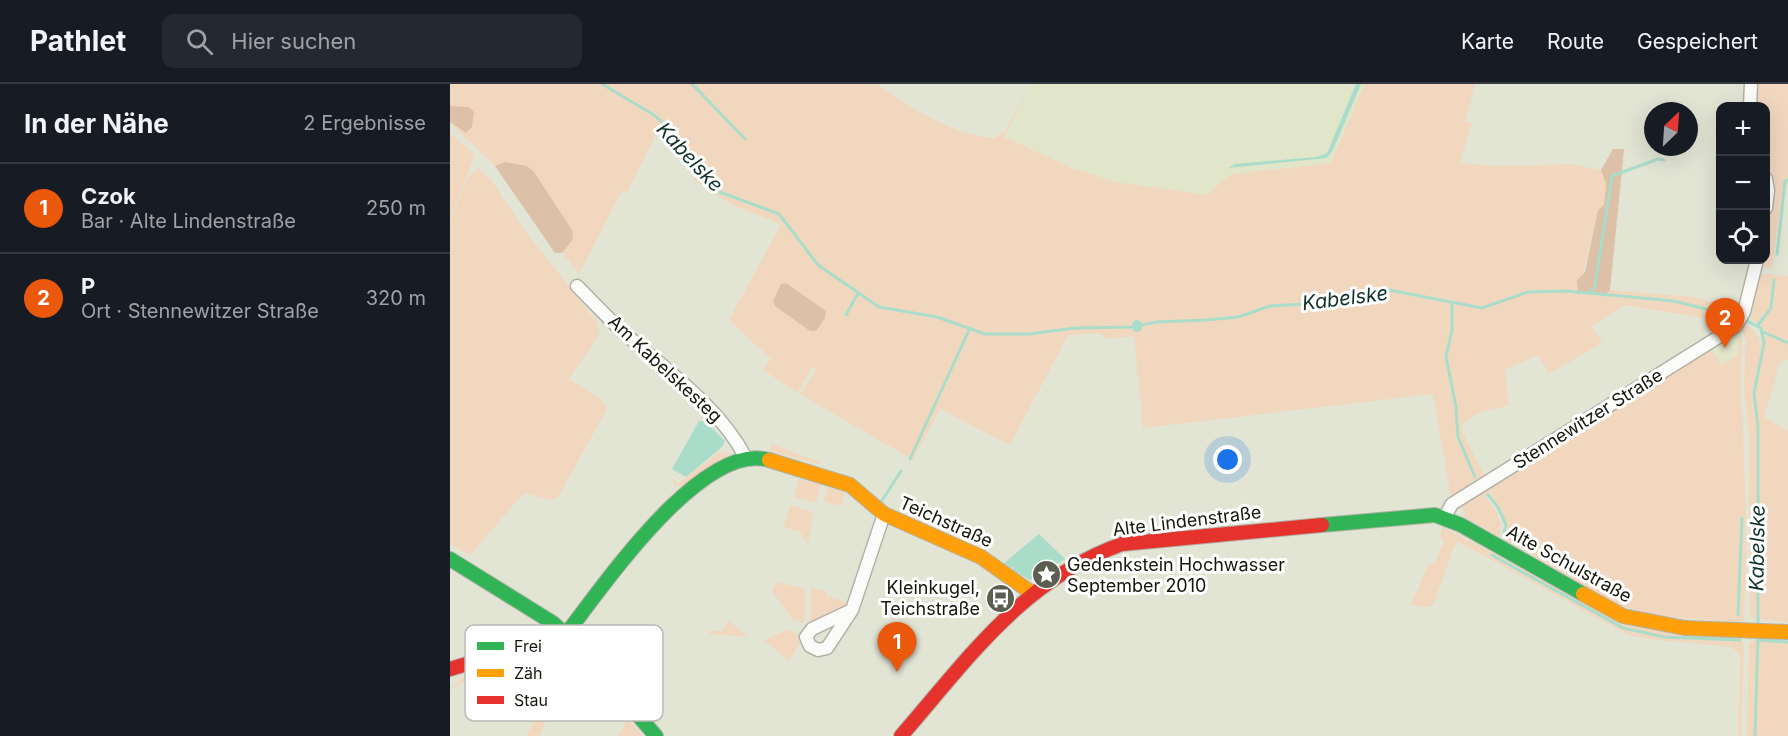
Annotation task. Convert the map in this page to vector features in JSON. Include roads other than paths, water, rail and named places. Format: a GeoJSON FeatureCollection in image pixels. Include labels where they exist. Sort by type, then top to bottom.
{"type":"FeatureCollection","features":[{"type":"Feature","properties":{"kind":"street"},"geometry":{"type":"LineString","coordinates":[[1750,102],[1751,84]]}},
{"type":"Feature","properties":{"kind":"street","name":"Stennewitzer Straße"},"geometry":{"type":"LineString","coordinates":[[1444,518],[1452,504],[1737,324],[1744,312],[1756,264]]}},
{"type":"Feature","properties":{"kind":"street","name":"Am Kabelskesteg"},"geometry":{"type":"LineString","coordinates":[[577,286],[622,331],[692,391],[734,434],[746,458]]}},
{"type":"Feature","properties":{"kind":"street"},"geometry":{"type":"LineString","coordinates":[[573,625],[653,523],[667,509],[710,473],[746,458]]}},
{"type":"Feature","properties":{"kind":"street","name":"Teichstraße"},"geometry":{"type":"LineString","coordinates":[[746,458],[762,458],[850,485],[884,514],[981,556],[1032,593]]}},
{"type":"Feature","properties":{"kind":"street"},"geometry":{"type":"LineString","coordinates":[[852,610],[884,514]]}},
{"type":"Feature","properties":{"kind":"street","name":"Alte Lindenstraße"},"geometry":{"type":"LineString","coordinates":[[901,736],[1006,615],[1032,593],[1096,553],[1122,544],[1424,514],[1444,518]]}},
{"type":"Feature","properties":{"kind":"street","name":"Alte Schulstraße"},"geometry":{"type":"LineString","coordinates":[[1444,518],[1623,616],[1661,625],[1788,632]]}},
{"type":"Feature","properties":{"kind":"street"},"geometry":{"type":"LineString","coordinates":[[450,559],[555,625]]}},
{"type":"Feature","properties":{"kind":"street"},"geometry":{"type":"LineString","coordinates":[[450,669],[465,664]]}},
{"type":"Feature","properties":{"kind":"street"},"geometry":{"type":"LineString","coordinates":[[643,721],[656,736]]}},
{"type":"Feature","properties":{"kind":"waterway","name":"Kabelske"},"geometry":{"type":"LineString","coordinates":[[602,84],[654,115],[668,128],[702,175],[717,191],[779,214],[818,265],[879,307],[937,317],[985,334],[1029,334],[1075,328],[1133,327],[1156,322],[1238,317],[1270,306],[1339,302],[1389,290],[1482,308],[1528,292],[1566,291],[1674,301],[1737,317]]}},
{"type":"Feature","properties":{"kind":"waterway"},"geometry":{"type":"LineString","coordinates":[[692,84],[745,139]]}},
{"type":"Feature","properties":{"kind":"waterway"},"geometry":{"type":"LineString","coordinates":[[1591,293],[1595,286],[1612,176],[1658,159],[1664,160]]}},
{"type":"Feature","properties":{"kind":"waterway"},"geometry":{"type":"LineString","coordinates":[[1777,254],[1785,181],[1788,180]]}},
{"type":"Feature","properties":{"kind":"waterway"},"geometry":{"type":"LineString","coordinates":[[1758,325],[1771,308],[1774,280]]}},
{"type":"Feature","properties":{"kind":"waterway"},"geometry":{"type":"LineString","coordinates":[[846,315],[858,293]]}},
{"type":"Feature","properties":{"kind":"waterway"},"geometry":{"type":"LineString","coordinates":[[1452,304],[1452,330],[1446,357],[1456,407],[1458,437],[1475,477]]}},
{"type":"Feature","properties":{"kind":"waterway","name":"Kabelske"},"geometry":{"type":"LineString","coordinates":[[1743,319],[1761,328],[1764,343],[1754,393],[1758,428],[1758,623]]}},
{"type":"Feature","properties":{"kind":"waterway"},"geometry":{"type":"LineString","coordinates":[[910,459],[969,330]]}},
{"type":"Feature","properties":{"kind":"waterway"},"geometry":{"type":"LineString","coordinates":[[1763,332],[1788,343]]}},
{"type":"Feature","properties":{"kind":"waterway"},"geometry":{"type":"LineString","coordinates":[[881,502],[901,471]]}},
{"type":"Feature","properties":{"kind":"waterway"},"geometry":{"type":"LineString","coordinates":[[1488,495],[1498,507],[1506,525],[1504,533]]}},
{"type":"Feature","properties":{"kind":"waterway"},"geometry":{"type":"LineString","coordinates":[[1738,615],[1742,518]]}},
{"type":"Feature","properties":{"kind":"waterway"},"geometry":{"type":"LineString","coordinates":[[1492,555],[1623,628],[1664,637],[1740,640]]}},
{"type":"Feature","properties":{"kind":"waterway","name":"Kabelske"},"geometry":{"type":"LineString","coordinates":[[1755,736],[1758,636]]}},
{"type":"Feature","properties":{"kind":"waterway"},"geometry":{"type":"LineString","coordinates":[[1757,640],[1788,642]]}},
{"type":"Feature","properties":{"kind":"place","name":"P"},"geometry":{"type":"Point","coordinates":[1725,348]}},
{"type":"Feature","properties":{"kind":"place","name":"Gedenkstein Hochwasser September 2010"},"geometry":{"type":"Point","coordinates":[1046,575]}},
{"type":"Feature","properties":{"kind":"place","name":"Kleinkugel, Teichstraße"},"geometry":{"type":"Point","coordinates":[1001,598]}},
{"type":"Feature","properties":{"kind":"place","name":"Czok"},"geometry":{"type":"Point","coordinates":[897,672]}}]}
